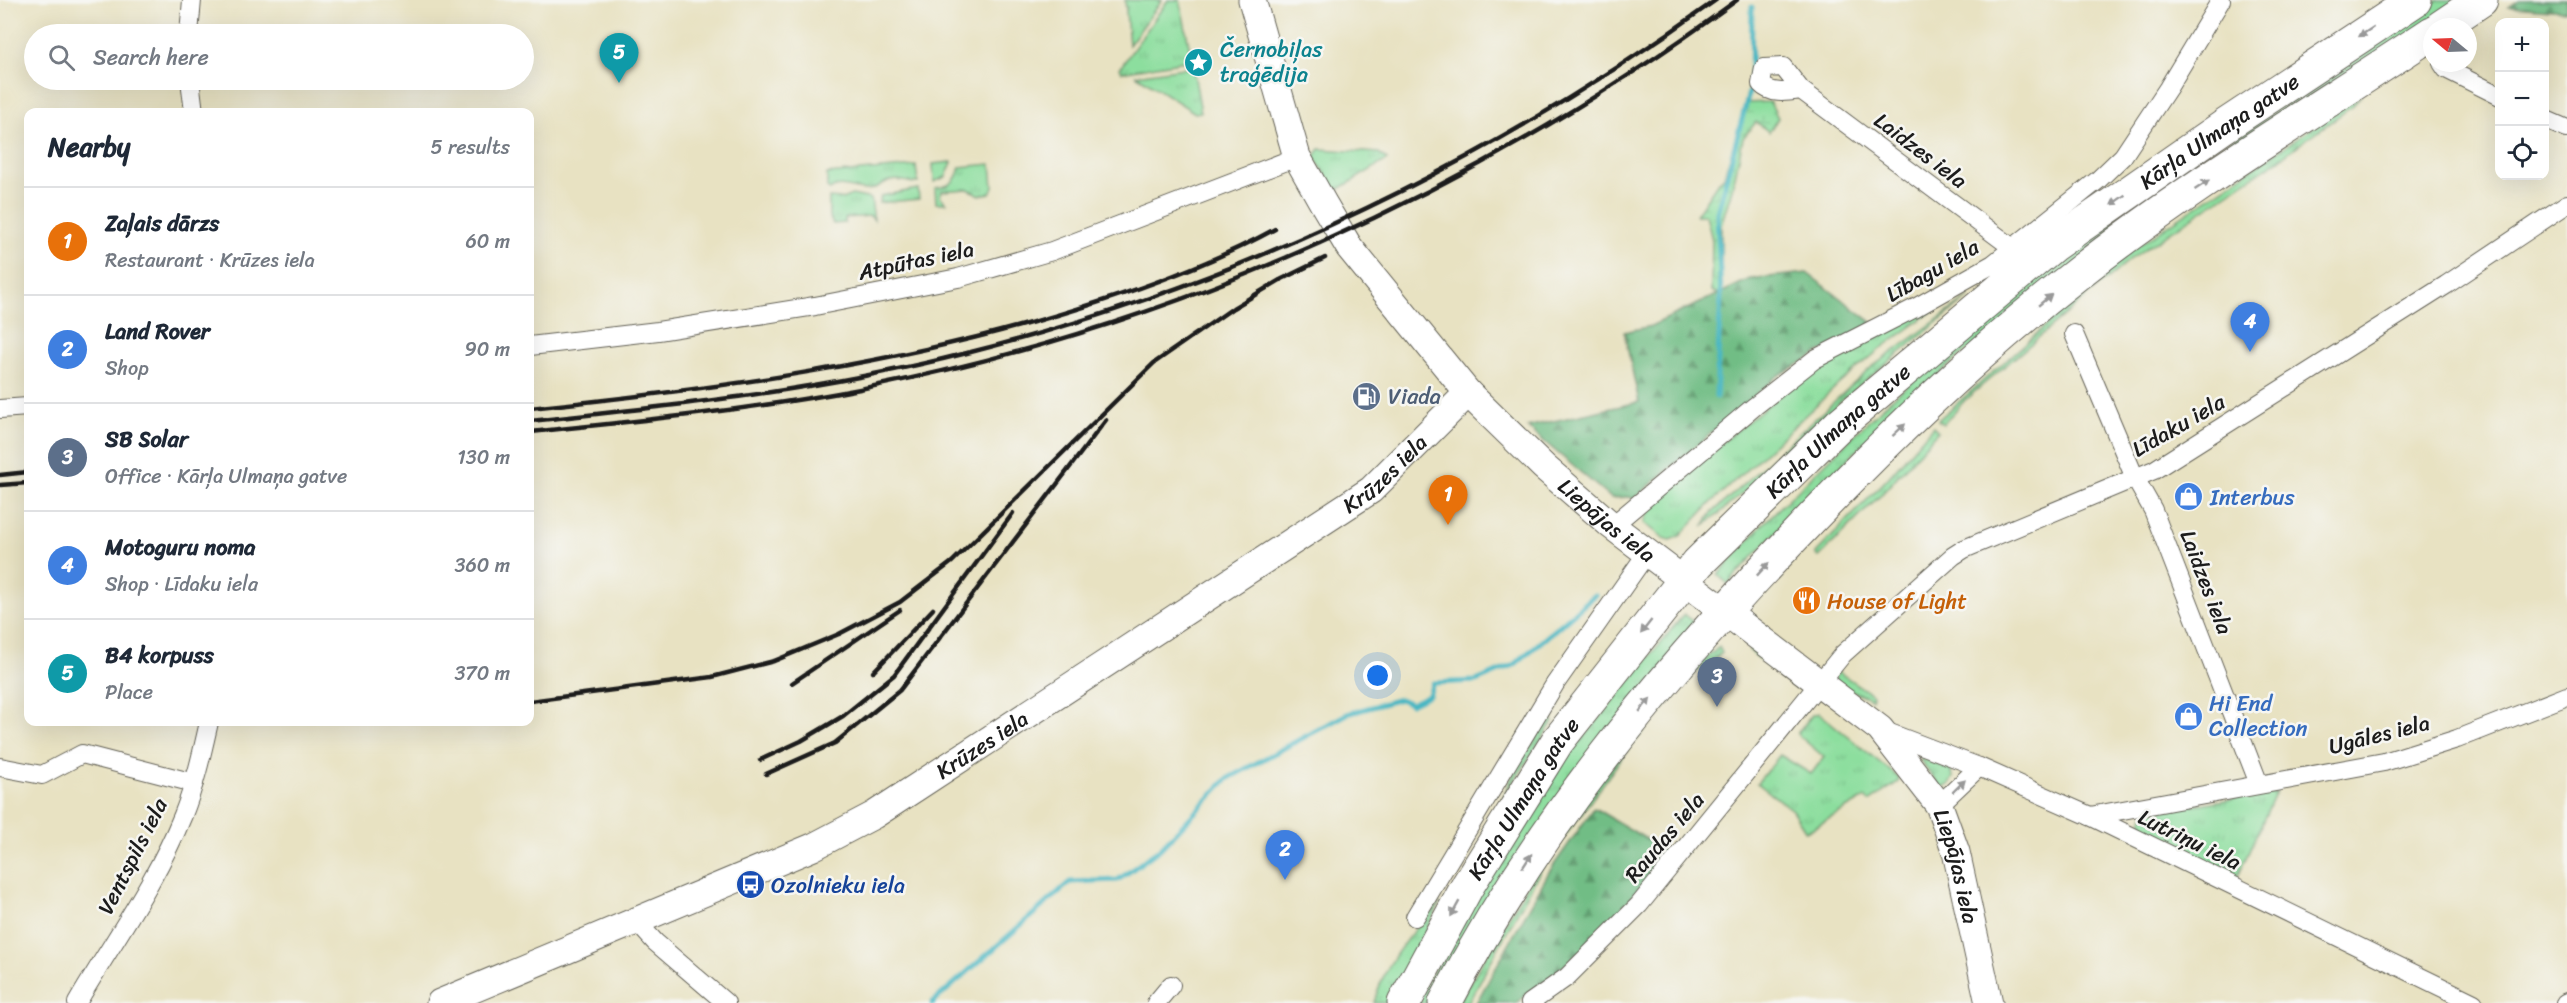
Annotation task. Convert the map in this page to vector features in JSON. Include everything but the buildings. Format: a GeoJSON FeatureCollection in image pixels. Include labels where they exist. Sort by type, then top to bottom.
{"type":"FeatureCollection","features":[{"type":"Feature","properties":{"kind":"highway","name":"Kārļa Ulmaņa gatve"},"geometry":{"type":"LineString","coordinates":[[1404,1003],[1468,885],[1557,742],[1682,580],[1839,425],[2052,246],[2223,127],[2415,0]]}},
{"type":"Feature","properties":{"kind":"highway"},"geometry":{"type":"LineString","coordinates":[[2454,18],[2481,0]]}},
{"type":"Feature","properties":{"kind":"highway","name":"Kārļa Ulmaņa gatve"},"geometry":{"type":"LineString","coordinates":[[1445,1003],[1496,910],[1543,836],[1591,770],[1723,612],[1869,458],[1984,351],[2077,274],[2149,220],[2423,39]]}},
{"type":"Feature","properties":{"kind":"street"},"geometry":{"type":"LineString","coordinates":[[190,24],[192,0]]}},
{"type":"Feature","properties":{"kind":"street","name":"Liepājas iela"},"geometry":{"type":"LineString","coordinates":[[1252,0],[1297,157],[1348,247],[1468,393],[1535,459],[1612,526],[1880,729],[1939,806],[1956,852],[1989,1003]]}},
{"type":"Feature","properties":{"kind":"street","name":"Lībagu iela"},"geometry":{"type":"LineString","coordinates":[[1612,526],[1755,406],[1815,359],[1916,308],[1993,264],[2098,180],[2123,156],[2222,0]]}},
{"type":"Feature","properties":{"kind":"street"},"geometry":{"type":"LineString","coordinates":[[2452,72],[2495,94]]}},
{"type":"Feature","properties":{"kind":"street"},"geometry":{"type":"LineString","coordinates":[[191,90],[194,108]]}},
{"type":"Feature","properties":{"kind":"street","name":"Laidzes iela"},"geometry":{"type":"LineString","coordinates":[[1801,90],[2013,248]]}},
{"type":"Feature","properties":{"kind":"street"},"geometry":{"type":"LineString","coordinates":[[2549,120],[2567,129]]}},
{"type":"Feature","properties":{"kind":"street","name":"Atpūtas iela"},"geometry":{"type":"LineString","coordinates":[[534,346],[658,332],[815,306],[958,278],[1052,251],[1297,157]]}},
{"type":"Feature","properties":{"kind":"street","name":"Līdaku iela"},"geometry":{"type":"LineString","coordinates":[[1819,685],[1843,654],[1959,552],[2154,470],[2303,377],[2567,204]]}},
{"type":"Feature","properties":{"kind":"street","name":"Laidzes iela"},"geometry":{"type":"LineString","coordinates":[[2074,334],[2135,478],[2153,510],[2259,784]]}},
{"type":"Feature","properties":{"kind":"street","name":"Krūzes iela"},"geometry":{"type":"LineString","coordinates":[[440,1003],[813,847],[874,815],[1371,490],[1468,393]]}},
{"type":"Feature","properties":{"kind":"street"},"geometry":{"type":"LineString","coordinates":[[0,409],[24,407]]}},
{"type":"Feature","properties":{"kind":"street"},"geometry":{"type":"LineString","coordinates":[[1415,917],[1555,684],[1647,553]]}},
{"type":"Feature","properties":{"kind":"street","name":"Raudas iela"},"geometry":{"type":"LineString","coordinates":[[1530,1003],[1567,977],[1639,905],[1819,685]]}},
{"type":"Feature","properties":{"kind":"street","name":"Ugāles iela"},"geometry":{"type":"LineString","coordinates":[[2090,816],[2384,762],[2457,739],[2567,696]]}},
{"type":"Feature","properties":{"kind":"street","name":"Ventspils iela"},"geometry":{"type":"LineString","coordinates":[[77,1003],[148,886],[176,831],[194,783],[208,726]]}},
{"type":"Feature","properties":{"kind":"street","name":"Lutriņu iela"},"geometry":{"type":"LineString","coordinates":[[1880,729],[1979,767],[2090,816],[2474,1003]]}},
{"type":"Feature","properties":{"kind":"street"},"geometry":{"type":"LineString","coordinates":[[0,767],[42,775],[82,754],[194,783]]}},
{"type":"Feature","properties":{"kind":"street"},"geometry":{"type":"LineString","coordinates":[[1939,806],[1979,767]]}},
{"type":"Feature","properties":{"kind":"street"},"geometry":{"type":"LineString","coordinates":[[636,921],[656,942],[726,1003]]}},
{"type":"Feature","properties":{"kind":"street"},"geometry":{"type":"LineString","coordinates":[[1156,1003],[1171,985]]}},
{"type":"Feature","properties":{"kind":"green space"},"geometry":{"type":"Polygon","coordinates":[[[1125,0],[1162,0],[1129,45],[1125,0]]]}},
{"type":"Feature","properties":{"kind":"green space"},"geometry":{"type":"Polygon","coordinates":[[[1168,0],[1180,0],[1191,55],[1185,61],[1122,72],[1120,68],[1168,0]]]}},
{"type":"Feature","properties":{"kind":"green space"},"geometry":{"type":"Polygon","coordinates":[[[2439,0],[2461,0],[2436,18],[2423,18],[2423,27],[1961,355],[1841,466],[1728,584],[1718,575],[1764,523],[1889,401],[2072,248],[2439,0]]]}},
{"type":"Feature","properties":{"kind":"green space"},"geometry":{"type":"Polygon","coordinates":[[[2519,0],[2567,0],[2567,11],[2509,7],[2519,0]]]}},
{"type":"Feature","properties":{"kind":"green space"},"geometry":{"type":"Polygon","coordinates":[[[1190,67],[1194,73],[1201,112],[1195,113],[1136,75],[1190,67]]]}},
{"type":"Feature","properties":{"kind":"green space"},"geometry":{"type":"Polygon","coordinates":[[[2361,95],[2351,107],[2275,162],[2133,257],[1965,400],[1943,424],[1938,420],[2136,247],[2361,95]]]}},
{"type":"Feature","properties":{"kind":"green space"},"geometry":{"type":"Polygon","coordinates":[[[1770,102],[1778,118],[1769,132],[1756,122],[1743,138],[1733,186],[1721,225],[1721,295],[1711,291],[1712,240],[1706,215],[1696,215],[1718,182],[1724,177],[1746,103],[1770,102]]]}},
{"type":"Feature","properties":{"kind":"green space"},"geometry":{"type":"Polygon","coordinates":[[[1320,149],[1379,153],[1387,160],[1336,191],[1314,157],[1320,149]]]}},
{"type":"Feature","properties":{"kind":"green space"},"geometry":{"type":"Polygon","coordinates":[[[952,162],[946,177],[934,182],[933,164],[952,162]]]}},
{"type":"Feature","properties":{"kind":"green space"},"geometry":{"type":"Polygon","coordinates":[[[991,164],[993,187],[990,193],[980,195],[968,189],[942,191],[940,196],[946,203],[936,203],[935,188],[952,183],[960,167],[991,164]]]}},
{"type":"Feature","properties":{"kind":"green space"},"geometry":{"type":"Polygon","coordinates":[[[916,166],[918,183],[893,180],[867,190],[842,186],[830,190],[827,188],[827,174],[916,166]]]}},
{"type":"Feature","properties":{"kind":"green space"},"geometry":{"type":"Polygon","coordinates":[[[918,189],[919,199],[879,203],[881,196],[918,189]]]}},
{"type":"Feature","properties":{"kind":"green space"},"geometry":{"type":"Polygon","coordinates":[[[852,195],[871,199],[874,220],[870,216],[845,218],[845,223],[833,224],[829,216],[829,198],[842,199],[852,195]]]}},
{"type":"Feature","properties":{"kind":"green space"},"geometry":{"type":"Polygon","coordinates":[[[1807,273],[1873,323],[1779,375],[1634,499],[1611,498],[1527,427],[1639,402],[1624,332],[1651,326],[1750,279],[1807,273]]]}},
{"type":"Feature","properties":{"kind":"green space"},"geometry":{"type":"Polygon","coordinates":[[[1956,294],[1879,350],[1840,383],[1713,501],[1680,536],[1670,540],[1664,538],[1644,523],[1649,509],[1665,489],[1806,374],[1956,294]]]}},
{"type":"Feature","properties":{"kind":"green space"},"geometry":{"type":"Polygon","coordinates":[[[1969,297],[1843,399],[1757,481],[1703,527],[1712,513],[1872,367],[1969,297]]]}},
{"type":"Feature","properties":{"kind":"green space"},"geometry":{"type":"Polygon","coordinates":[[[1933,426],[1938,431],[1879,497],[1819,557],[1816,555],[1888,478],[1933,426]]]}},
{"type":"Feature","properties":{"kind":"green space"},"geometry":{"type":"Polygon","coordinates":[[[1684,614],[1694,622],[1432,1003],[1416,1003],[1474,897],[1563,763],[1684,614]]]}},
{"type":"Feature","properties":{"kind":"green space"},"geometry":{"type":"Polygon","coordinates":[[[1719,647],[1722,653],[1693,675],[1629,748],[1542,868],[1468,1003],[1458,1003],[1565,822],[1691,671],[1719,647]]]}},
{"type":"Feature","properties":{"kind":"green space"},"geometry":{"type":"Polygon","coordinates":[[[1751,647],[1796,681],[1798,687],[1796,689],[1749,650],[1751,647]]]}},
{"type":"Feature","properties":{"kind":"green space"},"geometry":{"type":"Polygon","coordinates":[[[1837,671],[1873,695],[1872,699],[1843,687],[1834,679],[1837,671]]]}},
{"type":"Feature","properties":{"kind":"green space"},"geometry":{"type":"Polygon","coordinates":[[[1819,713],[1899,778],[1898,782],[1869,802],[1865,798],[1806,832],[1792,810],[1757,783],[1780,755],[1811,774],[1824,757],[1797,734],[1812,715],[1819,713]]]}},
{"type":"Feature","properties":{"kind":"green space"},"geometry":{"type":"Polygon","coordinates":[[[1550,717],[1553,722],[1503,798],[1515,769],[1550,717]]]}},
{"type":"Feature","properties":{"kind":"green space"},"geometry":{"type":"Polygon","coordinates":[[[1921,758],[1951,770],[1953,777],[1949,785],[1942,788],[1920,760],[1921,758]]]}},
{"type":"Feature","properties":{"kind":"green space"},"geometry":{"type":"Polygon","coordinates":[[[2276,792],[2236,880],[2146,837],[2141,829],[2144,815],[2149,812],[2276,792]]]}},
{"type":"Feature","properties":{"kind":"green space"},"geometry":{"type":"Polygon","coordinates":[[[1594,808],[1670,853],[1596,937],[1553,976],[1516,1003],[1476,1003],[1549,872],[1594,808]]]}},
{"type":"Feature","properties":{"kind":"green space"},"geometry":{"type":"Polygon","coordinates":[[[1440,903],[1390,1003],[1374,1003],[1384,975],[1400,948],[1440,903]]]}},
{"type":"Feature","properties":{"kind":"waterway"},"geometry":{"type":"LineString","coordinates":[[1716,397],[1721,295],[1717,213],[1751,85],[1752,7]]}},
{"type":"Feature","properties":{"kind":"waterway"},"geometry":{"type":"LineString","coordinates":[[932,1003],[1070,882],[1118,880],[1160,849],[1227,779],[1347,714],[1400,699],[1411,704],[1429,695],[1433,683],[1476,681],[1514,665],[1595,595]]}},
{"type":"Feature","properties":{"kind":"railway"},"geometry":{"type":"LineString","coordinates":[[534,421],[694,403],[804,387],[913,366],[1068,325],[1167,292],[1264,254],[1358,212],[1451,166],[1541,115],[1630,59],[1716,0]]}},
{"type":"Feature","properties":{"kind":"railway"},"geometry":{"type":"LineString","coordinates":[[534,432],[737,409],[860,389],[978,362],[1094,329],[1208,289],[1320,243],[1429,191],[1535,133],[1637,69],[1737,0]]}},
{"type":"Feature","properties":{"kind":"railway"},"geometry":{"type":"LineString","coordinates":[[534,408],[746,382],[889,357],[959,341],[1029,323],[1144,287],[1189,270],[1275,229]]}},
{"type":"Feature","properties":{"kind":"railway"},"geometry":{"type":"LineString","coordinates":[[534,700],[712,677],[774,661],[839,634],[900,602],[952,562],[1154,363],[1233,308],[1280,280],[1325,258]]}},
{"type":"Feature","properties":{"kind":"railway"},"geometry":{"type":"LineString","coordinates":[[766,774],[835,743],[900,690],[1106,420]]}},
{"type":"Feature","properties":{"kind":"railway"},"geometry":{"type":"LineString","coordinates":[[0,475],[24,472]]}},
{"type":"Feature","properties":{"kind":"railway"},"geometry":{"type":"LineString","coordinates":[[0,485],[24,483]]}},
{"type":"Feature","properties":{"kind":"railway"},"geometry":{"type":"LineString","coordinates":[[760,760],[801,741],[843,716],[894,675],[1013,513]]}},
{"type":"Feature","properties":{"kind":"railway"},"geometry":{"type":"LineString","coordinates":[[873,672],[933,609]]}},
{"type":"Feature","properties":{"kind":"railway"},"geometry":{"type":"LineString","coordinates":[[792,683],[900,610]]}},
{"type":"Feature","properties":{"kind":"place","name":"Černobiļas traģēdija"},"geometry":{"type":"Point","coordinates":[1199,62]}},
{"type":"Feature","properties":{"kind":"place","name":"B4 korpuss"},"geometry":{"type":"Point","coordinates":[619,83]}},
{"type":"Feature","properties":{"kind":"place","name":"Motoguru noma"},"geometry":{"type":"Point","coordinates":[2250,352]}},
{"type":"Feature","properties":{"kind":"place","name":"Viada"},"geometry":{"type":"Point","coordinates":[1367,396]}},
{"type":"Feature","properties":{"kind":"place","name":"Interbus"},"geometry":{"type":"Point","coordinates":[2189,497]}},
{"type":"Feature","properties":{"kind":"place","name":"Zaļais dārzs"},"geometry":{"type":"Point","coordinates":[1448,525]}},
{"type":"Feature","properties":{"kind":"place","name":"House of Light"},"geometry":{"type":"Point","coordinates":[1806,601]}},
{"type":"Feature","properties":{"kind":"place","name":"SB Solar"},"geometry":{"type":"Point","coordinates":[1717,707]}},
{"type":"Feature","properties":{"kind":"place","name":"Hi End Collection"},"geometry":{"type":"Point","coordinates":[2188,716]}},
{"type":"Feature","properties":{"kind":"place","name":"Land Rover"},"geometry":{"type":"Point","coordinates":[1285,880]}},
{"type":"Feature","properties":{"kind":"place","name":"Ozolnieku iela"},"geometry":{"type":"Point","coordinates":[750,885]}}]}
